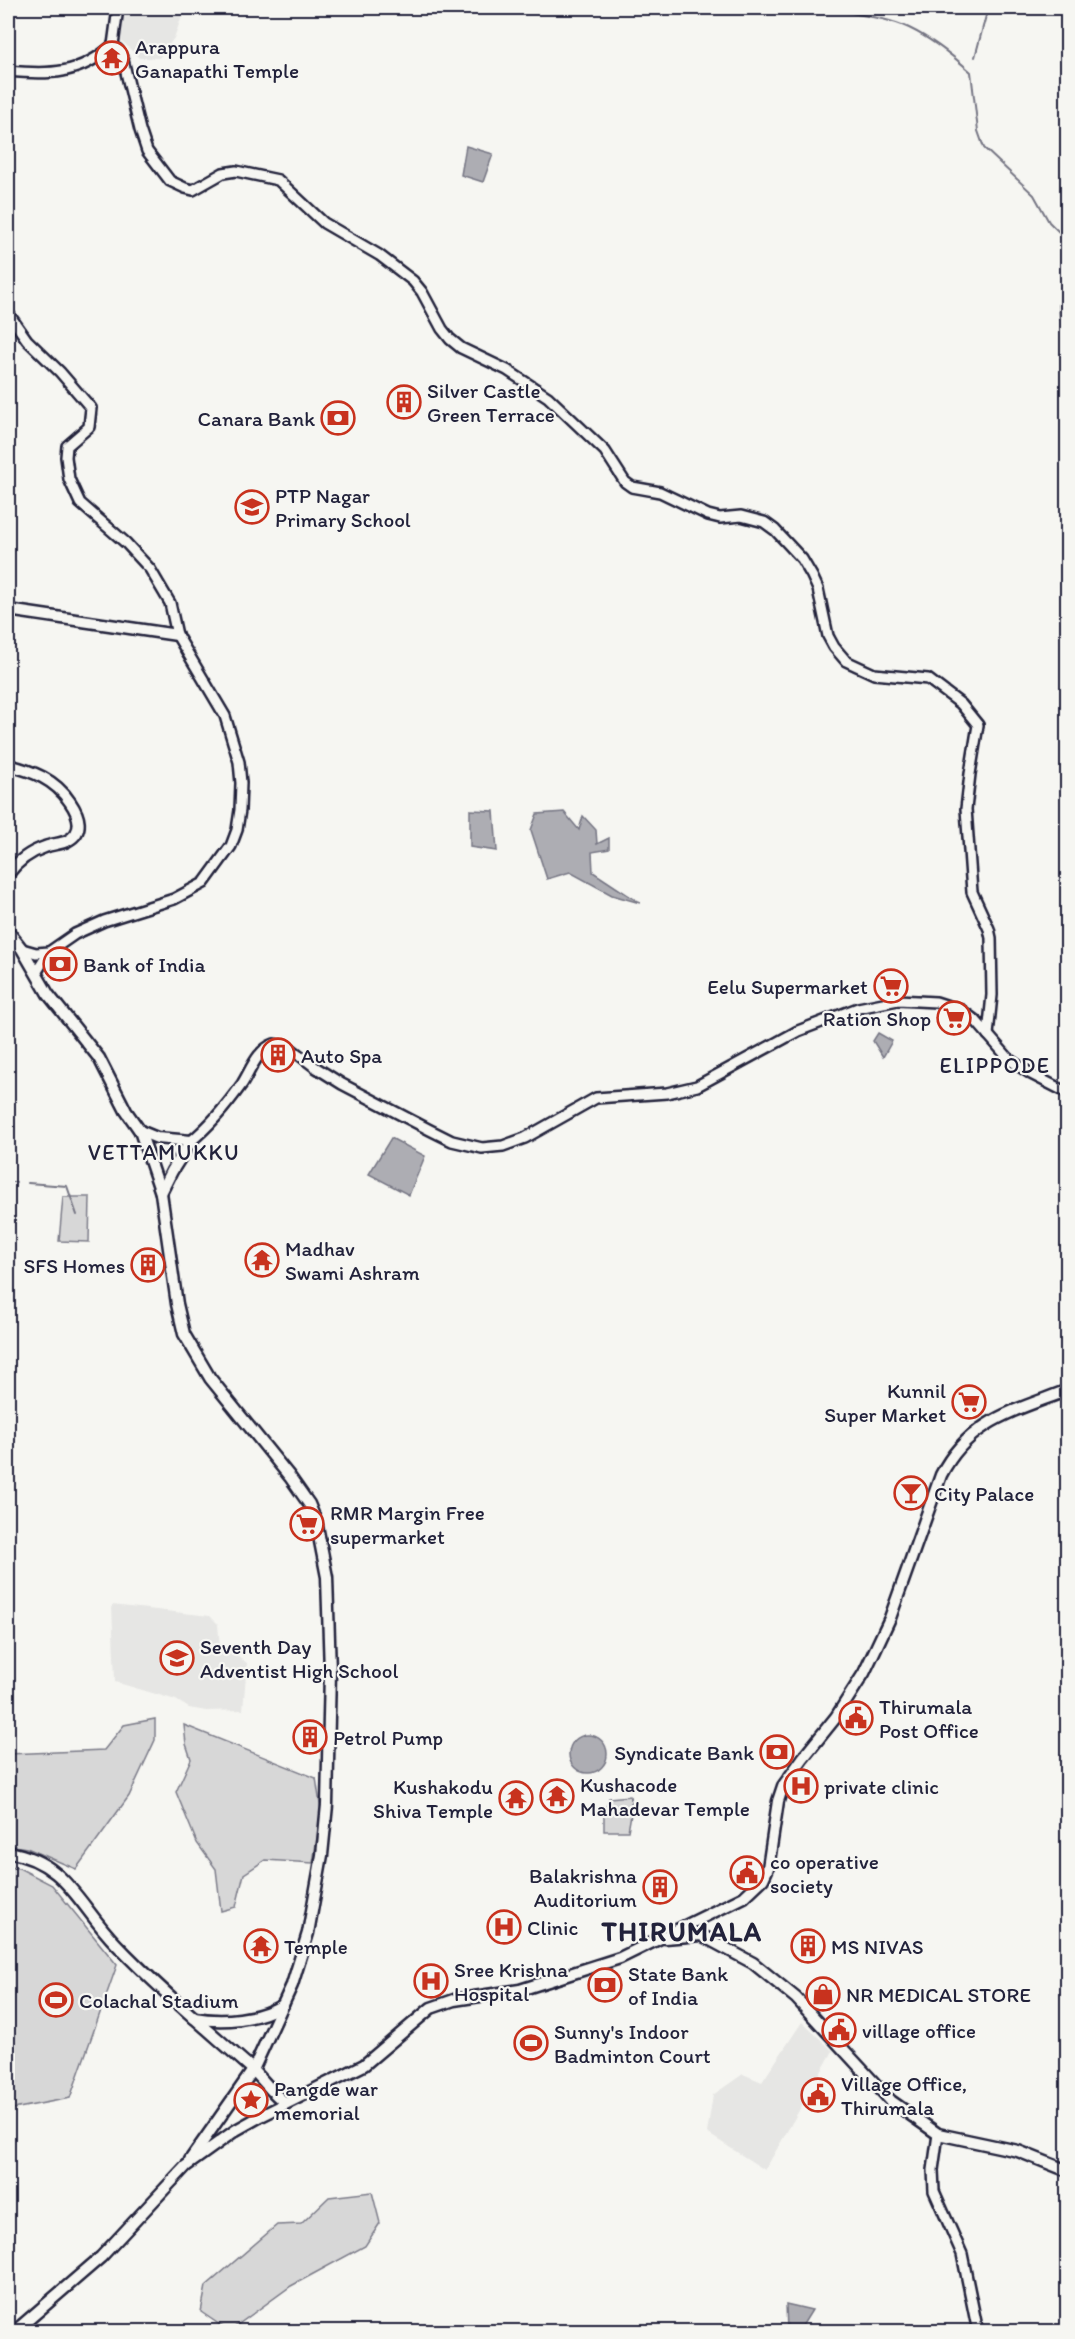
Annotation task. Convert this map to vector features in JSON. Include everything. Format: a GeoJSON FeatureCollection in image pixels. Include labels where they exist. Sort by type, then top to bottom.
{"type":"FeatureCollection","features":[{"type":"Feature","properties":{"kind":"main road"},"geometry":{"type":"LineString","coordinates":[[8,610],[177,635]]}},
{"type":"Feature","properties":{"kind":"main road"},"geometry":{"type":"LineString","coordinates":[[8,765],[46,778],[57,787],[74,809],[80,826],[76,834],[66,841],[33,852],[8,874]]}},
{"type":"Feature","properties":{"kind":"main road"},"geometry":{"type":"LineString","coordinates":[[8,931],[22,949],[48,994],[99,1058],[126,1111],[141,1131],[161,1193],[177,1304],[184,1334],[196,1358],[226,1400],[242,1416],[309,1504],[316,1521],[327,1577],[330,1672],[327,1805],[322,1855],[308,1933],[295,1976],[254,2070],[186,2166],[101,2257],[14,2331]]}},
{"type":"Feature","properties":{"kind":"main road"},"geometry":{"type":"LineString","coordinates":[[141,1131],[157,1138],[191,1141],[161,1193]]}},
{"type":"Feature","properties":{"kind":"main road"},"geometry":{"type":"LineString","coordinates":[[186,2166],[236,2130],[364,2065],[431,2008],[454,2000],[520,1990],[620,1958],[744,1897],[763,1879],[768,1868],[778,1801],[783,1786],[836,1717],[864,1673],[890,1618],[941,1475],[951,1455],[965,1440],[985,1425],[1068,1390]]}},
{"type":"Feature","properties":{"kind":"main road"},"geometry":{"type":"LineString","coordinates":[[8,1852],[24,1855],[48,1866],[62,1877],[116,1945],[254,2070],[286,2103]]}},
{"type":"Feature","properties":{"kind":"main road"},"geometry":{"type":"LineString","coordinates":[[691,1923],[694,1930],[701,1935],[753,1963],[786,1988],[891,2101],[938,2134],[1018,2151],[1068,2171]]}},
{"type":"Feature","properties":{"kind":"main road"},"geometry":{"type":"LineString","coordinates":[[656,1939],[701,1935]]}},
{"type":"Feature","properties":{"kind":"main road"},"geometry":{"type":"LineString","coordinates":[[194,2018],[205,2020],[255,2016],[272,2012],[283,2005]]}},
{"type":"Feature","properties":{"kind":"street"},"geometry":{"type":"LineString","coordinates":[[8,71],[63,72],[84,65],[113,45],[118,8]]}},
{"type":"Feature","properties":{"kind":"street"},"geometry":{"type":"LineString","coordinates":[[113,45],[123,60],[147,151],[170,181],[193,190],[224,173],[236,171],[278,180],[324,223],[379,255],[413,281],[422,292],[442,329],[460,348],[517,376],[548,397],[604,451],[625,482],[632,487],[660,492],[708,515],[720,518],[741,516],[764,522],[775,530],[802,559],[812,576],[818,589],[828,636],[846,662],[874,674],[928,679],[945,689],[970,713],[978,725],[966,809],[972,892],[991,938],[988,1035]]}},
{"type":"Feature","properties":{"kind":"street"},"geometry":{"type":"LineString","coordinates":[[8,313],[27,340],[60,372],[91,408],[89,427],[68,446],[66,457],[69,479],[80,502],[126,543],[150,569],[170,603],[177,635],[225,716],[239,762],[241,783],[239,819],[231,846],[215,870],[196,889],[174,899],[104,921],[75,934],[49,952],[36,973]]}},
{"type":"Feature","properties":{"kind":"street"},"geometry":{"type":"LineString","coordinates":[[22,949],[36,953],[49,952]]}},
{"type":"Feature","properties":{"kind":"street"},"geometry":{"type":"LineString","coordinates":[[191,1141],[219,1114],[242,1084],[263,1050],[274,1044],[290,1048],[342,1084],[430,1130],[452,1141],[482,1148],[503,1146],[525,1138],[596,1098],[667,1093],[698,1086],[798,1032],[833,1017],[878,1003],[898,1000],[936,1002],[961,1010],[976,1021],[1000,1050],[1018,1066],[1068,1093]]}},
{"type":"Feature","properties":{"kind":"street"},"geometry":{"type":"LineString","coordinates":[[976,1021],[990,1016]]}},
{"type":"Feature","properties":{"kind":"street"},"geometry":{"type":"LineString","coordinates":[[938,2134],[933,2170],[934,2192],[962,2254],[978,2331]]}},
{"type":"Feature","properties":{"kind":"shaded area"},"geometry":{"type":"Polygon","coordinates":[[[122,8],[185,8],[174,38],[159,58],[139,58],[118,37],[122,8]]]}},
{"type":"Feature","properties":{"kind":"shaded area"},"geometry":{"type":"Polygon","coordinates":[[[466,146],[493,154],[483,182],[461,175],[466,146]]]}},
{"type":"Feature","properties":{"kind":"shaded area"},"geometry":{"type":"Polygon","coordinates":[[[470,810],[494,811],[497,851],[470,847],[470,810]]]}},
{"type":"Feature","properties":{"kind":"shaded area"},"geometry":{"type":"Polygon","coordinates":[[[564,812],[579,830],[583,816],[596,830],[597,844],[609,838],[609,849],[592,852],[593,872],[640,903],[612,895],[570,872],[547,879],[531,830],[537,814],[564,812]]]}},
{"type":"Feature","properties":{"kind":"shaded area"},"geometry":{"type":"Polygon","coordinates":[[[878,1033],[892,1041],[883,1057],[873,1041],[878,1033]]]}},
{"type":"Feature","properties":{"kind":"shaded area"},"geometry":{"type":"Polygon","coordinates":[[[391,1138],[425,1156],[409,1195],[369,1174],[391,1138]]]}},
{"type":"Feature","properties":{"kind":"shaded area"},"geometry":{"type":"Polygon","coordinates":[[[63,1197],[90,1197],[89,1242],[59,1241],[63,1197]]]}},
{"type":"Feature","properties":{"kind":"shaded area","name":"Seventh Day Adventist High School"},"geometry":{"type":"Polygon","coordinates":[[[112,1605],[210,1616],[218,1624],[220,1648],[233,1653],[247,1663],[243,1710],[206,1711],[189,1708],[176,1700],[115,1682],[112,1605]]]}},
{"type":"Feature","properties":{"kind":"shaded area"},"geometry":{"type":"Polygon","coordinates":[[[155,1719],[155,1740],[129,1796],[76,1869],[27,1848],[8,1845],[8,1754],[104,1750],[124,1725],[155,1719]]]}},
{"type":"Feature","properties":{"kind":"shaded area"},"geometry":{"type":"Polygon","coordinates":[[[184,1725],[316,1778],[321,1811],[313,1863],[265,1860],[244,1874],[236,1907],[221,1911],[216,1869],[197,1843],[176,1792],[191,1759],[186,1744],[184,1725]]]}},
{"type":"Feature","properties":{"kind":"shaded area"},"geometry":{"type":"Polygon","coordinates":[[[588,1735],[602,1740],[607,1754],[602,1768],[588,1773],[574,1768],[569,1754],[574,1740],[588,1735]]]}},
{"type":"Feature","properties":{"kind":"shaded area"},"geometry":{"type":"Polygon","coordinates":[[[630,1796],[632,1809],[628,1831],[604,1831],[604,1813],[609,1798],[630,1796]]]}},
{"type":"Feature","properties":{"kind":"shaded area","name":"Colachal Stadium"},"geometry":{"type":"Polygon","coordinates":[[[8,1867],[19,1868],[52,1885],[117,1965],[70,2098],[8,2110],[8,1867]]]}},
{"type":"Feature","properties":{"kind":"shaded area"},"geometry":{"type":"Polygon","coordinates":[[[802,2022],[833,2051],[765,2170],[707,2133],[713,2095],[743,2074],[762,2082],[802,2022]]]}},
{"type":"Feature","properties":{"kind":"shaded area"},"geometry":{"type":"Polygon","coordinates":[[[372,2192],[380,2223],[365,2246],[291,2286],[229,2331],[201,2312],[206,2286],[277,2225],[301,2224],[329,2197],[372,2192]]]}},
{"type":"Feature","properties":{"kind":"shaded area"},"geometry":{"type":"Polygon","coordinates":[[[786,2304],[812,2310],[799,2331],[787,2331],[786,2304]]]}},
{"type":"Feature","properties":{"kind":"waterway"},"geometry":{"type":"LineString","coordinates":[[827,8],[879,18],[909,28],[942,48],[971,72],[978,131],[984,148],[1034,195],[1049,222],[1068,241]]}},
{"type":"Feature","properties":{"kind":"waterway"},"geometry":{"type":"LineString","coordinates":[[975,57],[988,8]]}},
{"type":"Feature","properties":{"kind":"waterway"},"geometry":{"type":"LineString","coordinates":[[1068,283],[1059,305],[1060,318],[1068,323]]}},
{"type":"Feature","properties":{"kind":"waterway"},"geometry":{"type":"LineString","coordinates":[[8,1182],[16,1182]]}},
{"type":"Feature","properties":{"kind":"waterway"},"geometry":{"type":"LineString","coordinates":[[28,1183],[67,1186],[77,1215]]}},
{"type":"Feature","properties":{"kind":"place","name":"Arappura Ganapathi Temple"},"geometry":{"type":"Point","coordinates":[112,58]}},
{"type":"Feature","properties":{"kind":"place","name":"Silver Castle Green Terrace"},"geometry":{"type":"Point","coordinates":[404,402]}},
{"type":"Feature","properties":{"kind":"place","name":"Canara Bank"},"geometry":{"type":"Point","coordinates":[338,418]}},
{"type":"Feature","properties":{"kind":"place","name":"PTP Nagar Primary School"},"geometry":{"type":"Point","coordinates":[252,507]}},
{"type":"Feature","properties":{"kind":"place","name":"Bank of India"},"geometry":{"type":"Point","coordinates":[60,964]}},
{"type":"Feature","properties":{"kind":"place","name":"Eelu Supermarket"},"geometry":{"type":"Point","coordinates":[891,986]}},
{"type":"Feature","properties":{"kind":"place","name":"Ration Shop"},"geometry":{"type":"Point","coordinates":[954,1018]}},
{"type":"Feature","properties":{"kind":"place","name":"Auto Spa"},"geometry":{"type":"Point","coordinates":[278,1055]}},
{"type":"Feature","properties":{"kind":"place","name":"Madhav Swami Ashram"},"geometry":{"type":"Point","coordinates":[262,1260]}},
{"type":"Feature","properties":{"kind":"place","name":"SFS Homes"},"geometry":{"type":"Point","coordinates":[148,1265]}},
{"type":"Feature","properties":{"kind":"place","name":"Kunnil Super Market"},"geometry":{"type":"Point","coordinates":[969,1402]}},
{"type":"Feature","properties":{"kind":"place","name":"City Palace"},"geometry":{"type":"Point","coordinates":[911,1493]}},
{"type":"Feature","properties":{"kind":"place","name":"RMR Margin Free supermarket"},"geometry":{"type":"Point","coordinates":[307,1524]}},
{"type":"Feature","properties":{"kind":"place","name":"Seventh Day Adventist High School"},"geometry":{"type":"Point","coordinates":[177,1658]}},
{"type":"Feature","properties":{"kind":"place","name":"Thirumala Post Office"},"geometry":{"type":"Point","coordinates":[856,1718]}},
{"type":"Feature","properties":{"kind":"place","name":"Petrol Pump"},"geometry":{"type":"Point","coordinates":[310,1737]}},
{"type":"Feature","properties":{"kind":"place","name":"Syndicate Bank"},"geometry":{"type":"Point","coordinates":[777,1752]}},
{"type":"Feature","properties":{"kind":"place","name":"private clinic"},"geometry":{"type":"Point","coordinates":[801,1786]}},
{"type":"Feature","properties":{"kind":"place","name":"Kushacode Mahadevar Temple"},"geometry":{"type":"Point","coordinates":[557,1796]}},
{"type":"Feature","properties":{"kind":"place","name":"Kushakodu Shiva Temple"},"geometry":{"type":"Point","coordinates":[516,1798]}},
{"type":"Feature","properties":{"kind":"place","name":"co operative society"},"geometry":{"type":"Point","coordinates":[747,1873]}},
{"type":"Feature","properties":{"kind":"place","name":"Balakrishna Auditorium"},"geometry":{"type":"Point","coordinates":[660,1887]}},
{"type":"Feature","properties":{"kind":"place","name":"Clinic"},"geometry":{"type":"Point","coordinates":[504,1927]}},
{"type":"Feature","properties":{"kind":"place","name":"Temple"},"geometry":{"type":"Point","coordinates":[261,1946]}},
{"type":"Feature","properties":{"kind":"place","name":"MS NIVAS"},"geometry":{"type":"Point","coordinates":[808,1946]}},
{"type":"Feature","properties":{"kind":"place","name":"Sree Krishna Hospital"},"geometry":{"type":"Point","coordinates":[431,1981]}},
{"type":"Feature","properties":{"kind":"place","name":"State Bank of India"},"geometry":{"type":"Point","coordinates":[605,1985]}},
{"type":"Feature","properties":{"kind":"place","name":"NR MEDICAL STORE"},"geometry":{"type":"Point","coordinates":[823,1994]}},
{"type":"Feature","properties":{"kind":"place","name":"Colachal Stadium"},"geometry":{"type":"Point","coordinates":[56,2000]}},
{"type":"Feature","properties":{"kind":"place","name":"village office"},"geometry":{"type":"Point","coordinates":[839,2030]}},
{"type":"Feature","properties":{"kind":"place","name":"Sunny's Indoor Badminton Court"},"geometry":{"type":"Point","coordinates":[531,2043]}},
{"type":"Feature","properties":{"kind":"place","name":"Village Office, Thirumala"},"geometry":{"type":"Point","coordinates":[818,2095]}},
{"type":"Feature","properties":{"kind":"place","name":"Pangde war memorial"},"geometry":{"type":"Point","coordinates":[251,2100]}},
{"type":"Feature","properties":{"kind":"district","name":"ELIPPODE"},"geometry":{"type":"Point","coordinates":[995,1065]}},
{"type":"Feature","properties":{"kind":"district","name":"VETTAMUKKU"},"geometry":{"type":"Point","coordinates":[164,1152]}},
{"type":"Feature","properties":{"kind":"district","name":"THIRUMALA"},"geometry":{"type":"Point","coordinates":[682,1931]}}]}
